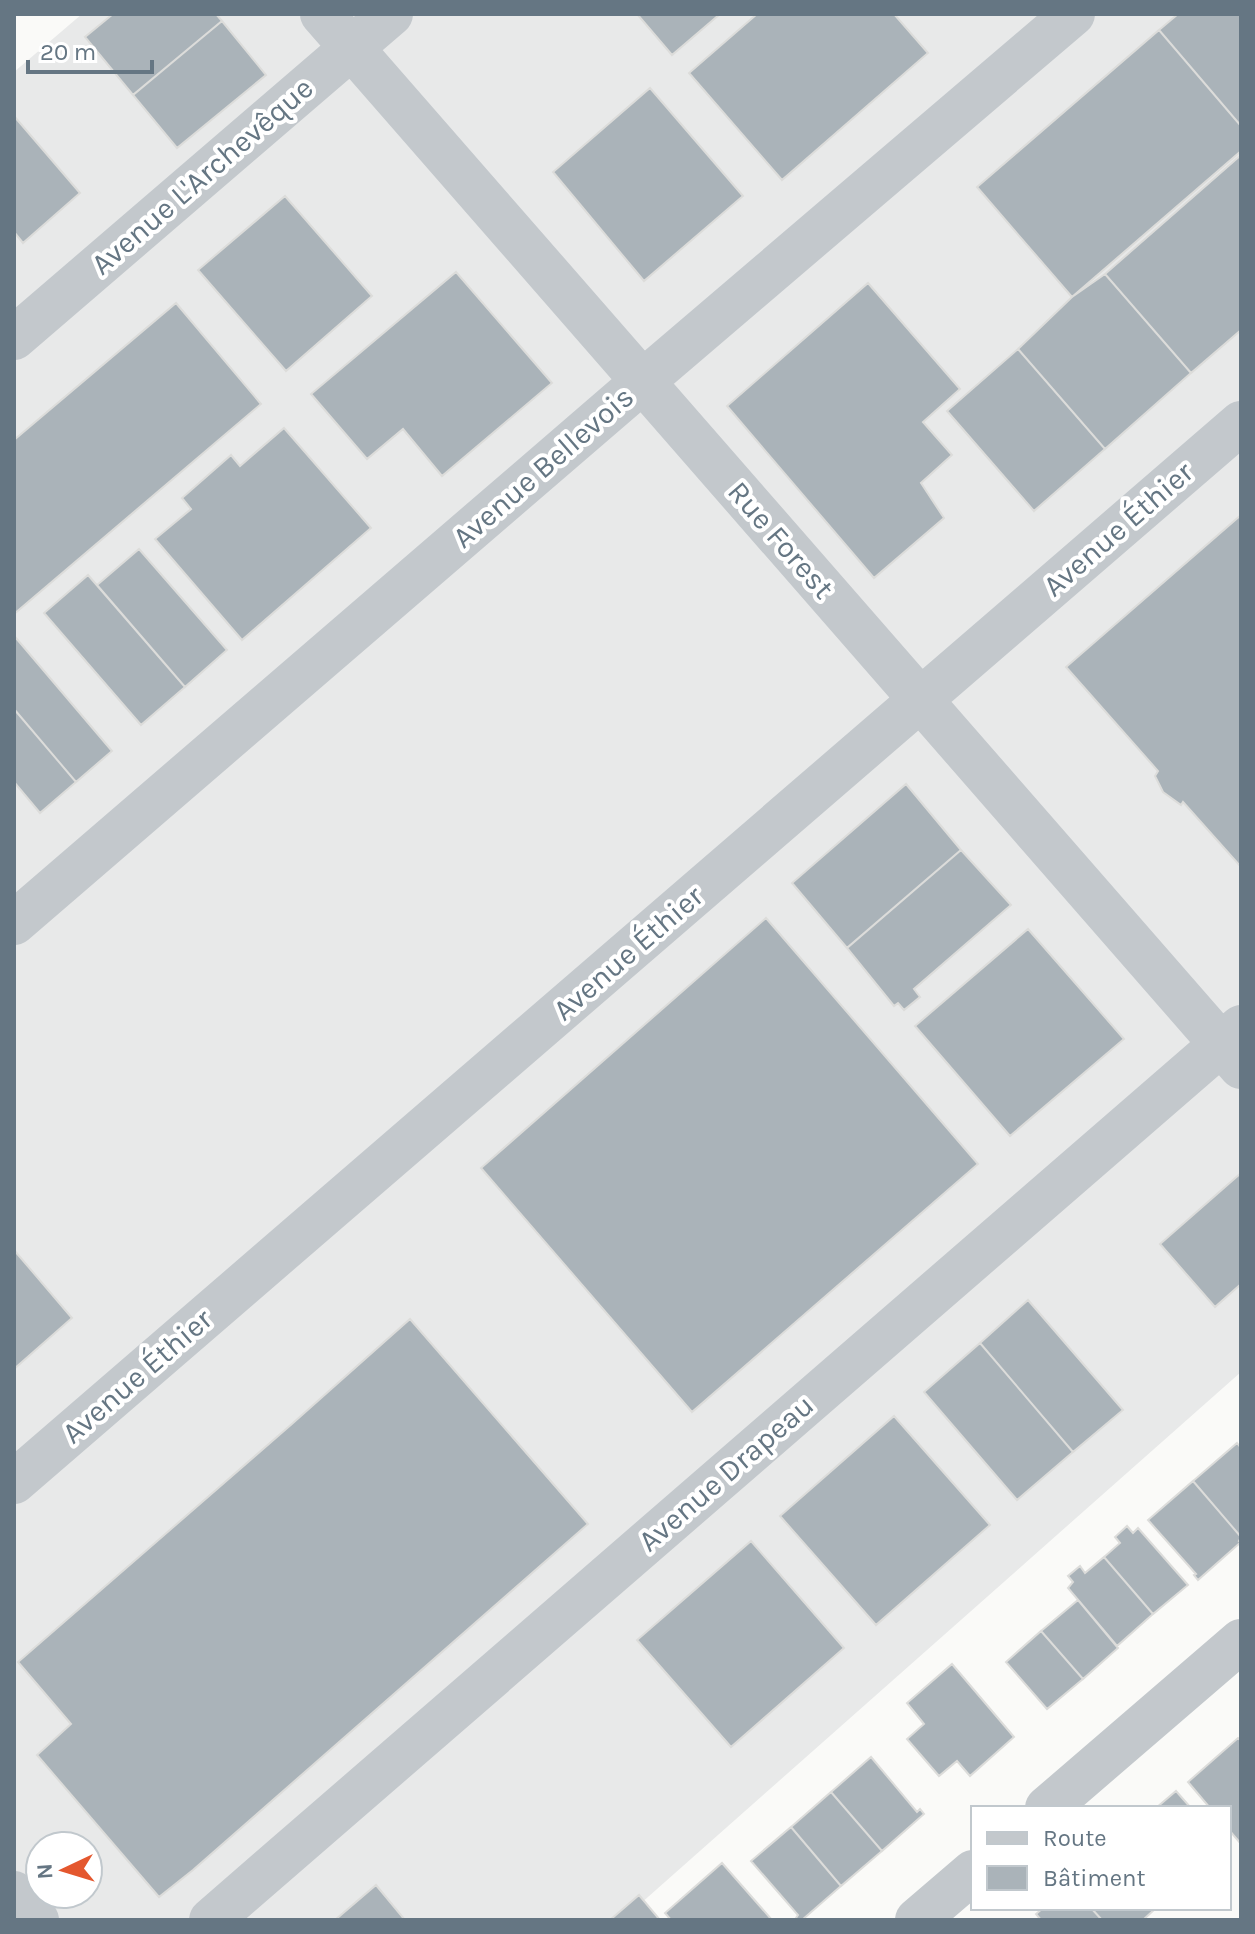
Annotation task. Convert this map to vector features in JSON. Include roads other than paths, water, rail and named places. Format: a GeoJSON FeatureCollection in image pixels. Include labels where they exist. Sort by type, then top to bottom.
{"type":"FeatureCollection","features":[{"type":"Feature","properties":{"kind":"street","name":"Rue Forest"},"geometry":{"type":"LineString","coordinates":[[322,14],[921,700],[1234,1046]]}},
{"type":"Feature","properties":{"kind":"street","name":"Avenue L'Archevêque"},"geometry":{"type":"LineString","coordinates":[[14,338],[391,14]]}},
{"type":"Feature","properties":{"kind":"street","name":"Avenue Bellevois"},"geometry":{"type":"LineString","coordinates":[[14,923],[1073,14]]}},
{"type":"Feature","properties":{"kind":"street","name":"Avenue Éthier"},"geometry":{"type":"LineString","coordinates":[[14,1482],[1241,423]]}},
{"type":"Feature","properties":{"kind":"street","name":"Avenue Drapeau"},"geometry":{"type":"LineString","coordinates":[[211,1920],[1234,1046]]}},
{"type":"Feature","properties":{"kind":"street"},"geometry":{"type":"LineString","coordinates":[[1049,1806],[1241,1641]]}},
{"type":"Feature","properties":{"kind":"street"},"geometry":{"type":"LineString","coordinates":[[917,1920],[971,1874]]}},
{"type":"Feature","properties":{"kind":"street"},"geometry":{"type":"LineString","coordinates":[[14,1893],[37,1920]]}}]}
